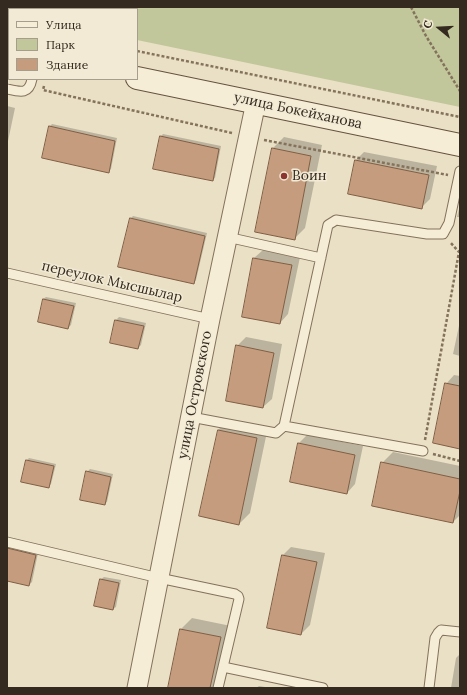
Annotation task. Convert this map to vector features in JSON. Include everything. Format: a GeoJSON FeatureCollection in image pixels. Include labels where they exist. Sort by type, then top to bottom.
{"type":"FeatureCollection","features":[{"type":"Feature","properties":{"kind":"street","name":"улица Бокейханова"},"geometry":{"type":"LineString","coordinates":[[138,78],[460,145]]}},
{"type":"Feature","properties":{"kind":"street","name":"улица Островского"},"geometry":{"type":"LineString","coordinates":[[137,688],[210,319],[256,102]]}},
{"type":"Feature","properties":{"kind":"lane"},"geometry":{"type":"LineString","coordinates":[[7,90],[18,92],[26,90],[31,86],[32,80]]}},
{"type":"Feature","properties":{"kind":"lane"},"geometry":{"type":"LineString","coordinates":[[191,417],[276,433],[284,426],[328,225],[336,220],[427,234],[443,234],[449,223],[459,174]]}},
{"type":"Feature","properties":{"kind":"lane"},"geometry":{"type":"LineString","coordinates":[[227,237],[321,258]]}},
{"type":"Feature","properties":{"kind":"lane","name":"переулок Мысшылар"},"geometry":{"type":"LineString","coordinates":[[7,273],[210,319]]}},
{"type":"Feature","properties":{"kind":"lane"},"geometry":{"type":"LineString","coordinates":[[284,426],[423,451]]}},
{"type":"Feature","properties":{"kind":"lane"},"geometry":{"type":"LineString","coordinates":[[7,542],[159,578],[231,593],[238,596],[239,599],[218,688]]}},
{"type":"Feature","properties":{"kind":"lane"},"geometry":{"type":"LineString","coordinates":[[429,688],[438,633],[441,630],[460,632]]}},
{"type":"Feature","properties":{"kind":"lane"},"geometry":{"type":"LineString","coordinates":[[223,667],[323,688]]}},
{"type":"Feature","properties":{"kind":"path"},"geometry":{"type":"LineString","coordinates":[[412,7],[426,36],[460,91]]}},
{"type":"Feature","properties":{"kind":"path"},"geometry":{"type":"LineString","coordinates":[[138,51],[460,117]]}},
{"type":"Feature","properties":{"kind":"path"},"geometry":{"type":"LineString","coordinates":[[45,82],[43,90],[248,137],[459,174]]}},
{"type":"Feature","properties":{"kind":"path"},"geometry":{"type":"LineString","coordinates":[[443,234],[459,252],[423,451],[460,460]]}},
{"type":"Feature","properties":{"kind":"green space"},"geometry":{"type":"Polygon","coordinates":[[[460,7],[460,107],[138,40],[138,8],[34,8],[460,7]]]}},
{"type":"Feature","properties":{"kind":"building"},"geometry":{"type":"Polygon","coordinates":[[[49,126],[115,141],[109,173],[42,158],[49,126]]]}},
{"type":"Feature","properties":{"kind":"building"},"geometry":{"type":"Polygon","coordinates":[[[160,136],[219,149],[213,181],[153,169],[160,136]]]}},
{"type":"Feature","properties":{"kind":"building"},"geometry":{"type":"Polygon","coordinates":[[[272,148],[311,156],[295,240],[255,232],[272,148]]]}},
{"type":"Feature","properties":{"kind":"building"},"geometry":{"type":"Polygon","coordinates":[[[355,160],[429,175],[422,209],[348,194],[355,160]]]}},
{"type":"Feature","properties":{"kind":"building"},"geometry":{"type":"Polygon","coordinates":[[[130,218],[205,236],[194,284],[118,267],[130,218]]]}},
{"type":"Feature","properties":{"kind":"building"},"geometry":{"type":"Polygon","coordinates":[[[253,258],[292,265],[280,324],[242,317],[253,258]]]}},
{"type":"Feature","properties":{"kind":"building"},"geometry":{"type":"Polygon","coordinates":[[[43,299],[74,306],[68,329],[38,322],[43,299]]]}},
{"type":"Feature","properties":{"kind":"building"},"geometry":{"type":"Polygon","coordinates":[[[115,320],[144,326],[138,349],[110,343],[115,320]]]}},
{"type":"Feature","properties":{"kind":"building"},"geometry":{"type":"Polygon","coordinates":[[[236,345],[274,353],[263,408],[226,401],[236,345]]]}},
{"type":"Feature","properties":{"kind":"building"},"geometry":{"type":"Polygon","coordinates":[[[445,383],[460,386],[460,449],[433,443],[445,383]]]}},
{"type":"Feature","properties":{"kind":"building"},"geometry":{"type":"Polygon","coordinates":[[[218,430],[257,438],[239,525],[199,516],[218,430]]]}},
{"type":"Feature","properties":{"kind":"building"},"geometry":{"type":"Polygon","coordinates":[[[298,443],[355,455],[347,494],[290,482],[298,443]]]}},
{"type":"Feature","properties":{"kind":"building"},"geometry":{"type":"Polygon","coordinates":[[[26,460],[54,466],[49,488],[21,482],[26,460]]]}},
{"type":"Feature","properties":{"kind":"building"},"geometry":{"type":"Polygon","coordinates":[[[381,462],[460,479],[460,491],[453,523],[372,506],[381,462]]]}},
{"type":"Feature","properties":{"kind":"building"},"geometry":{"type":"Polygon","coordinates":[[[86,471],[111,477],[105,505],[80,500],[86,471]]]}},
{"type":"Feature","properties":{"kind":"building"},"geometry":{"type":"Polygon","coordinates":[[[7,548],[36,555],[29,586],[7,581],[7,548]]]}},
{"type":"Feature","properties":{"kind":"building"},"geometry":{"type":"Polygon","coordinates":[[[282,555],[317,562],[301,635],[267,628],[282,555]]]}},
{"type":"Feature","properties":{"kind":"building"},"geometry":{"type":"Polygon","coordinates":[[[100,579],[119,583],[113,610],[94,606],[100,579]]]}},
{"type":"Feature","properties":{"kind":"building"},"geometry":{"type":"Polygon","coordinates":[[[180,629],[221,637],[210,688],[168,688],[180,629]]]}},
{"type":"Feature","properties":{"kind":"place","name":"Воин"},"geometry":{"type":"Point","coordinates":[284,176]}}]}
